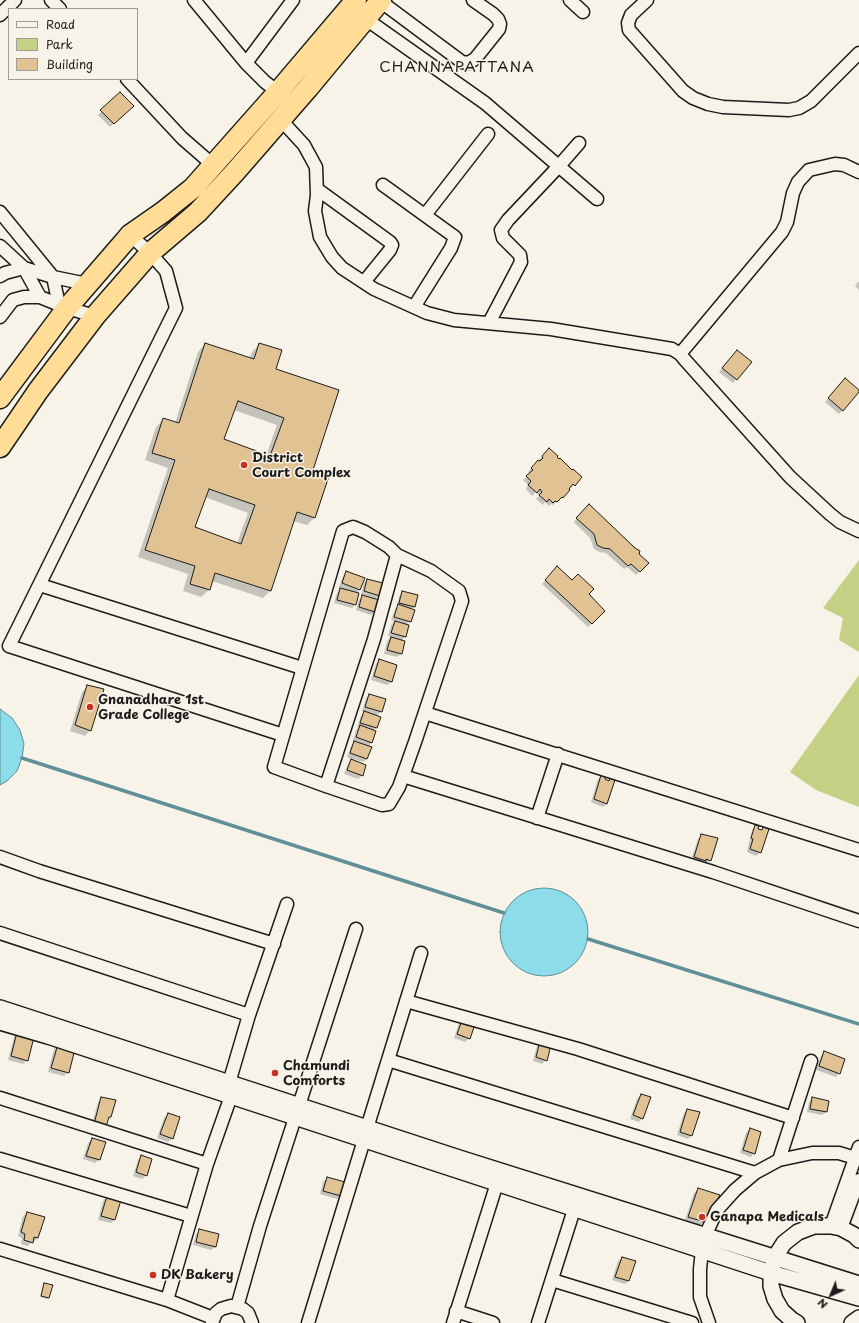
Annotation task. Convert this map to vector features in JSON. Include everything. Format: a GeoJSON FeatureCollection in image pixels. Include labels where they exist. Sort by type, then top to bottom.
{"type":"FeatureCollection","features":[{"type":"Feature","properties":{"kind":"highway"},"geometry":{"type":"LineString","coordinates":[[0,398],[63,306],[87,284],[130,235],[163,212],[193,188],[272,99],[356,0]]}},
{"type":"Feature","properties":{"kind":"highway"},"geometry":{"type":"LineString","coordinates":[[0,447],[38,391],[95,316],[150,253],[198,212],[235,172],[281,120],[380,1]]}},
{"type":"Feature","properties":{"kind":"highway"},"geometry":{"type":"LineString","coordinates":[[272,99],[281,120]]}},
{"type":"Feature","properties":{"kind":"street"},"geometry":{"type":"LineString","coordinates":[[0,15],[14,0]]}},
{"type":"Feature","properties":{"kind":"street"},"geometry":{"type":"LineString","coordinates":[[51,0],[59,8]]}},
{"type":"Feature","properties":{"kind":"street"},"geometry":{"type":"LineString","coordinates":[[194,0],[246,63],[265,82],[272,99]]}},
{"type":"Feature","properties":{"kind":"street"},"geometry":{"type":"LineString","coordinates":[[246,63],[294,0]]}},
{"type":"Feature","properties":{"kind":"street"},"geometry":{"type":"LineString","coordinates":[[380,1],[462,62],[468,63],[475,59],[498,29],[500,24],[498,19],[493,14],[473,0]]}},
{"type":"Feature","properties":{"kind":"street"},"geometry":{"type":"LineString","coordinates":[[570,0],[583,12]]}},
{"type":"Feature","properties":{"kind":"street"},"geometry":{"type":"LineString","coordinates":[[647,0],[632,15],[628,23],[629,30],[683,91],[693,98],[708,104],[723,107],[781,110],[799,108],[811,101],[859,53]]}},
{"type":"Feature","properties":{"kind":"street"},"geometry":{"type":"LineString","coordinates":[[366,19],[485,103],[597,199]]}},
{"type":"Feature","properties":{"kind":"street"},"geometry":{"type":"LineString","coordinates":[[128,80],[182,138],[213,166]]}},
{"type":"Feature","properties":{"kind":"street"},"geometry":{"type":"LineString","coordinates":[[281,120],[304,145],[316,167],[317,189],[315,212],[320,237],[332,257],[342,268],[374,289],[427,313],[454,320],[551,329],[672,349],[680,354],[790,477],[840,522],[859,531]]}},
{"type":"Feature","properties":{"kind":"street"},"geometry":{"type":"LineString","coordinates":[[425,215],[488,134]]}},
{"type":"Feature","properties":{"kind":"street"},"geometry":{"type":"LineString","coordinates":[[489,323],[521,262],[520,255],[503,238],[501,230],[508,220],[579,143]]}},
{"type":"Feature","properties":{"kind":"street"},"geometry":{"type":"LineString","coordinates":[[680,354],[782,232],[787,222],[793,193],[798,182],[809,170],[835,164],[844,164],[859,172]]}},
{"type":"Feature","properties":{"kind":"street"},"geometry":{"type":"LineString","coordinates":[[384,185],[455,237],[451,248],[414,307]]}},
{"type":"Feature","properties":{"kind":"street"},"geometry":{"type":"LineString","coordinates":[[317,189],[390,242],[392,245],[390,250],[364,282]]}},
{"type":"Feature","properties":{"kind":"street"},"geometry":{"type":"LineString","coordinates":[[0,212],[53,277],[63,306]]}},
{"type":"Feature","properties":{"kind":"street"},"geometry":{"type":"LineString","coordinates":[[130,235],[150,253],[166,271],[176,308],[10,646],[283,735]]}},
{"type":"Feature","properties":{"kind":"street"},"geometry":{"type":"LineString","coordinates":[[0,246],[24,268],[40,297]]}},
{"type":"Feature","properties":{"kind":"street"},"geometry":{"type":"LineString","coordinates":[[0,276],[5,273],[24,268],[53,277],[87,284]]}},
{"type":"Feature","properties":{"kind":"street"},"geometry":{"type":"LineString","coordinates":[[0,317],[13,300],[24,296],[40,297],[95,316]]}},
{"type":"Feature","properties":{"kind":"street"},"geometry":{"type":"LineString","coordinates":[[353,527],[359,529],[389,547],[397,555],[431,571],[458,591],[462,601],[403,776],[389,804],[382,805],[274,767],[302,668],[343,531],[353,527]]}},
{"type":"Feature","properties":{"kind":"street"},"geometry":{"type":"LineString","coordinates":[[326,786],[374,639],[397,555]]}},
{"type":"Feature","properties":{"kind":"street"},"geometry":{"type":"LineString","coordinates":[[40,584],[302,668]]}},
{"type":"Feature","properties":{"kind":"street"},"geometry":{"type":"LineString","coordinates":[[425,713],[859,850]]}},
{"type":"Feature","properties":{"kind":"street"},"geometry":{"type":"LineString","coordinates":[[537,818],[558,754]]}},
{"type":"Feature","properties":{"kind":"street"},"geometry":{"type":"LineString","coordinates":[[403,776],[714,872],[859,922]]}},
{"type":"Feature","properties":{"kind":"street"},"geometry":{"type":"LineString","coordinates":[[0,857],[39,871],[274,944]]}},
{"type":"Feature","properties":{"kind":"street"},"geometry":{"type":"LineString","coordinates":[[167,1300],[230,1089],[249,1015],[287,904]]}},
{"type":"Feature","properties":{"kind":"street"},"geometry":{"type":"LineString","coordinates":[[237,1307],[260,1226],[356,929]]}},
{"type":"Feature","properties":{"kind":"street"},"geometry":{"type":"LineString","coordinates":[[0,933],[249,1015]]}},
{"type":"Feature","properties":{"kind":"street"},"geometry":{"type":"LineString","coordinates":[[308,1323],[421,953]]}},
{"type":"Feature","properties":{"kind":"street"},"geometry":{"type":"LineString","coordinates":[[406,1001],[578,1049],[793,1118]]}},
{"type":"Feature","properties":{"kind":"street"},"geometry":{"type":"LineString","coordinates":[[0,1008],[297,1112],[704,1243],[771,1273],[859,1298]]}},
{"type":"Feature","properties":{"kind":"street"},"geometry":{"type":"LineString","coordinates":[[0,1022],[230,1089]]}},
{"type":"Feature","properties":{"kind":"street"},"geometry":{"type":"LineString","coordinates":[[388,1060],[755,1173]]}},
{"type":"Feature","properties":{"kind":"street"},"geometry":{"type":"LineString","coordinates":[[779,1160],[812,1061]]}},
{"type":"Feature","properties":{"kind":"street"},"geometry":{"type":"LineString","coordinates":[[0,1098],[207,1164]]}},
{"type":"Feature","properties":{"kind":"street"},"geometry":{"type":"LineString","coordinates":[[366,1134],[497,1183],[576,1202]]}},
{"type":"Feature","properties":{"kind":"street"},"geometry":{"type":"LineString","coordinates":[[709,1323],[700,1297],[700,1269],[704,1243],[718,1210],[735,1190],[755,1173],[779,1160],[812,1153],[858,1154],[836,1227]]}},
{"type":"Feature","properties":{"kind":"street"},"geometry":{"type":"LineString","coordinates":[[0,1159],[191,1216]]}},
{"type":"Feature","properties":{"kind":"street"},"geometry":{"type":"LineString","coordinates":[[836,1227],[859,1180]]}},
{"type":"Feature","properties":{"kind":"street"},"geometry":{"type":"LineString","coordinates":[[453,1323],[497,1183]]}},
{"type":"Feature","properties":{"kind":"street"},"geometry":{"type":"LineString","coordinates":[[538,1323],[576,1202]]}},
{"type":"Feature","properties":{"kind":"street"},"geometry":{"type":"LineString","coordinates":[[797,1323],[782,1311],[775,1299],[771,1286],[771,1273],[775,1257],[784,1243],[798,1232],[814,1226],[836,1227],[854,1235],[859,1240]]}},
{"type":"Feature","properties":{"kind":"street"},"geometry":{"type":"LineString","coordinates":[[704,1243],[775,1257],[859,1284]]}},
{"type":"Feature","properties":{"kind":"street"},"geometry":{"type":"LineString","coordinates":[[0,1249],[167,1300],[213,1321],[216,1313],[226,1307],[237,1307],[248,1313],[252,1323]]}},
{"type":"Feature","properties":{"kind":"street"},"geometry":{"type":"LineString","coordinates":[[552,1280],[692,1323]]}},
{"type":"Feature","properties":{"kind":"street"},"geometry":{"type":"LineString","coordinates":[[456,1311],[493,1323]]}},
{"type":"Feature","properties":{"kind":"street"},"geometry":{"type":"LineString","coordinates":[[852,1323],[859,1318]]}},
{"type":"Feature","properties":{"kind":"green space"},"geometry":{"type":"Polygon","coordinates":[[[859,560],[859,652],[839,640],[843,618],[823,608],[859,560]]]}},
{"type":"Feature","properties":{"kind":"green space"},"geometry":{"type":"Polygon","coordinates":[[[859,675],[859,807],[816,790],[790,772],[859,675]]]}},
{"type":"Feature","properties":{"kind":"water"},"geometry":{"type":"Polygon","coordinates":[[[0,709],[12,718],[20,730],[24,744],[22,758],[17,771],[7,781],[0,785],[0,709]]]}},
{"type":"Feature","properties":{"kind":"water"},"geometry":{"type":"Polygon","coordinates":[[[544,888],[561,892],[575,901],[584,915],[588,932],[584,949],[575,963],[561,972],[544,976],[527,972],[513,963],[504,949],[500,932],[504,915],[513,901],[527,892],[544,888]]]}},
{"type":"Feature","properties":{"kind":"building"},"geometry":{"type":"Polygon","coordinates":[[[120,92],[134,106],[114,124],[100,110],[120,92]]]}},
{"type":"Feature","properties":{"kind":"building","name":"District Court Complex"},"geometry":{"type":"Polygon","coordinates":[[[205,343],[254,359],[259,343],[282,350],[276,369],[339,390],[313,470],[329,476],[315,518],[297,512],[271,591],[215,573],[210,590],[190,584],[195,566],[145,550],[175,460],[152,453],[163,418],[179,423],[205,343]],[[238,401],[224,439],[270,456],[284,418],[238,401]],[[209,489],[195,527],[241,544],[255,505],[209,489]]]}},
{"type":"Feature","properties":{"kind":"building"},"geometry":{"type":"Polygon","coordinates":[[[737,350],[752,362],[737,380],[722,368],[737,350]]]}},
{"type":"Feature","properties":{"kind":"building"},"geometry":{"type":"Polygon","coordinates":[[[845,378],[859,390],[859,392],[843,411],[828,398],[845,378]]]}},
{"type":"Feature","properties":{"kind":"building"},"geometry":{"type":"Polygon","coordinates":[[[549,448],[558,456],[557,457],[559,459],[560,458],[572,470],[573,469],[582,477],[575,486],[573,484],[563,498],[562,497],[557,502],[555,501],[553,503],[549,499],[547,502],[539,495],[542,492],[540,489],[537,493],[528,485],[531,481],[526,476],[533,470],[531,468],[538,460],[540,461],[543,458],[542,456],[549,448]]]}},
{"type":"Feature","properties":{"kind":"building"},"geometry":{"type":"Polygon","coordinates":[[[589,504],[640,551],[639,554],[649,563],[640,572],[631,564],[628,566],[610,549],[597,545],[594,534],[576,518],[589,504]]]}},
{"type":"Feature","properties":{"kind":"building"},"geometry":{"type":"Polygon","coordinates":[[[557,566],[572,580],[578,574],[594,589],[589,594],[605,611],[592,624],[545,580],[557,566]]]}},
{"type":"Feature","properties":{"kind":"building"},"geometry":{"type":"Polygon","coordinates":[[[346,571],[365,578],[360,590],[342,583],[346,571]]]}},
{"type":"Feature","properties":{"kind":"building"},"geometry":{"type":"Polygon","coordinates":[[[367,579],[383,583],[380,596],[364,591],[367,579]]]}},
{"type":"Feature","properties":{"kind":"building"},"geometry":{"type":"Polygon","coordinates":[[[340,588],[359,593],[356,605],[337,600],[340,588]]]}},
{"type":"Feature","properties":{"kind":"building"},"geometry":{"type":"Polygon","coordinates":[[[402,591],[418,595],[415,607],[399,603],[402,591]]]}},
{"type":"Feature","properties":{"kind":"building"},"geometry":{"type":"Polygon","coordinates":[[[362,595],[379,600],[375,612],[359,607],[362,595]]]}},
{"type":"Feature","properties":{"kind":"building"},"geometry":{"type":"Polygon","coordinates":[[[398,604],[415,610],[411,622],[394,617],[398,604]]]}},
{"type":"Feature","properties":{"kind":"building"},"geometry":{"type":"Polygon","coordinates":[[[395,621],[409,625],[406,637],[391,633],[395,621]]]}},
{"type":"Feature","properties":{"kind":"building"},"geometry":{"type":"Polygon","coordinates":[[[391,637],[405,641],[402,654],[387,650],[391,637]]]}},
{"type":"Feature","properties":{"kind":"building"},"geometry":{"type":"Polygon","coordinates":[[[379,659],[397,665],[392,682],[374,676],[379,659]]]}},
{"type":"Feature","properties":{"kind":"building","name":"Gnanadhare 1st Grade College"},"geometry":{"type":"Polygon","coordinates":[[[87,685],[104,689],[91,731],[75,725],[87,685]]]}},
{"type":"Feature","properties":{"kind":"building"},"geometry":{"type":"Polygon","coordinates":[[[369,694],[386,699],[382,712],[365,707],[369,694]]]}},
{"type":"Feature","properties":{"kind":"building"},"geometry":{"type":"Polygon","coordinates":[[[364,711],[381,717],[377,728],[360,723],[364,711]]]}},
{"type":"Feature","properties":{"kind":"building"},"geometry":{"type":"Polygon","coordinates":[[[360,725],[376,731],[372,743],[356,737],[360,725]]]}},
{"type":"Feature","properties":{"kind":"building"},"geometry":{"type":"Polygon","coordinates":[[[354,741],[372,747],[367,759],[350,753],[354,741]]]}},
{"type":"Feature","properties":{"kind":"building"},"geometry":{"type":"Polygon","coordinates":[[[351,759],[366,765],[363,776],[347,770],[351,759]]]}},
{"type":"Feature","properties":{"kind":"building"},"geometry":{"type":"Polygon","coordinates":[[[601,775],[606,776],[605,779],[609,781],[610,778],[615,780],[607,804],[594,799],[601,775]]]}},
{"type":"Feature","properties":{"kind":"building"},"geometry":{"type":"Polygon","coordinates":[[[755,825],[759,826],[758,829],[762,830],[763,827],[769,829],[761,853],[750,849],[753,839],[751,838],[755,825]]]}},
{"type":"Feature","properties":{"kind":"building"},"geometry":{"type":"Polygon","coordinates":[[[701,834],[718,838],[711,861],[694,857],[701,834]]]}},
{"type":"Feature","properties":{"kind":"building"},"geometry":{"type":"Polygon","coordinates":[[[462,1020],[475,1024],[470,1039],[457,1034],[462,1020]]]}},
{"type":"Feature","properties":{"kind":"building"},"geometry":{"type":"Polygon","coordinates":[[[17,1032],[34,1037],[28,1061],[11,1056],[17,1032]]]}},
{"type":"Feature","properties":{"kind":"building"},"geometry":{"type":"Polygon","coordinates":[[[540,1041],[551,1045],[547,1061],[536,1057],[540,1041]]]}},
{"type":"Feature","properties":{"kind":"building"},"geometry":{"type":"Polygon","coordinates":[[[58,1044],[75,1049],[69,1073],[51,1068],[58,1044]]]}},
{"type":"Feature","properties":{"kind":"building"},"geometry":{"type":"Polygon","coordinates":[[[824,1051],[845,1059],[840,1074],[819,1066],[824,1051]]]}},
{"type":"Feature","properties":{"kind":"building"},"geometry":{"type":"Polygon","coordinates":[[[641,1094],[651,1097],[643,1119],[633,1115],[641,1094]]]}},
{"type":"Feature","properties":{"kind":"building"},"geometry":{"type":"Polygon","coordinates":[[[101,1097],[116,1100],[111,1117],[109,1117],[106,1127],[94,1124],[101,1097]]]}},
{"type":"Feature","properties":{"kind":"building"},"geometry":{"type":"Polygon","coordinates":[[[812,1097],[829,1101],[827,1112],[810,1109],[812,1097]]]}},
{"type":"Feature","properties":{"kind":"building"},"geometry":{"type":"Polygon","coordinates":[[[687,1109],[700,1112],[692,1136],[680,1132],[687,1109]]]}},
{"type":"Feature","properties":{"kind":"building"},"geometry":{"type":"Polygon","coordinates":[[[168,1113],[180,1117],[173,1139],[160,1134],[168,1113]]]}},
{"type":"Feature","properties":{"kind":"building"},"geometry":{"type":"Polygon","coordinates":[[[750,1128],[761,1132],[755,1154],[743,1150],[750,1128]]]}},
{"type":"Feature","properties":{"kind":"building"},"geometry":{"type":"Polygon","coordinates":[[[92,1138],[106,1142],[100,1160],[86,1156],[92,1138]]]}},
{"type":"Feature","properties":{"kind":"building"},"geometry":{"type":"Polygon","coordinates":[[[141,1155],[152,1159],[147,1176],[136,1172],[141,1155]]]}},
{"type":"Feature","properties":{"kind":"building"},"geometry":{"type":"Polygon","coordinates":[[[327,1177],[345,1182],[341,1196],[323,1191],[327,1177]]]}},
{"type":"Feature","properties":{"kind":"building"},"geometry":{"type":"Polygon","coordinates":[[[698,1188],[720,1195],[705,1222],[688,1217],[698,1188]]]}},
{"type":"Feature","properties":{"kind":"building"},"geometry":{"type":"Polygon","coordinates":[[[107,1196],[121,1200],[115,1220],[101,1216],[107,1196]]]}},
{"type":"Feature","properties":{"kind":"building"},"geometry":{"type":"Polygon","coordinates":[[[27,1212],[45,1217],[38,1238],[34,1237],[33,1243],[24,1240],[25,1234],[21,1232],[27,1212]]]}},
{"type":"Feature","properties":{"kind":"building"},"geometry":{"type":"Polygon","coordinates":[[[199,1229],[219,1234],[216,1247],[196,1242],[199,1229]]]}},
{"type":"Feature","properties":{"kind":"building"},"geometry":{"type":"Polygon","coordinates":[[[622,1257],[636,1261],[629,1281],[615,1277],[622,1257]]]}},
{"type":"Feature","properties":{"kind":"building"},"geometry":{"type":"Polygon","coordinates":[[[44,1283],[53,1285],[49,1298],[41,1296],[44,1283]]]}},
{"type":"Feature","properties":{"kind":"waterway"},"geometry":{"type":"LineString","coordinates":[[22,758],[504,913]]}},
{"type":"Feature","properties":{"kind":"waterway"},"geometry":{"type":"LineString","coordinates":[[588,939],[859,1024]]}},
{"type":"Feature","properties":{"kind":"place","name":"District Court Complex"},"geometry":{"type":"Point","coordinates":[244,465]}},
{"type":"Feature","properties":{"kind":"place","name":"Gnanadhare 1st Grade College"},"geometry":{"type":"Point","coordinates":[90,707]}},
{"type":"Feature","properties":{"kind":"place","name":"Chamundi Comforts"},"geometry":{"type":"Point","coordinates":[275,1073]}},
{"type":"Feature","properties":{"kind":"place","name":"Ganapa Medicals"},"geometry":{"type":"Point","coordinates":[702,1217]}},
{"type":"Feature","properties":{"kind":"place","name":"DK Bakery"},"geometry":{"type":"Point","coordinates":[153,1275]}},
{"type":"Feature","properties":{"kind":"district","name":"CHANNAPATTANA"},"geometry":{"type":"Point","coordinates":[457,68]}}]}
